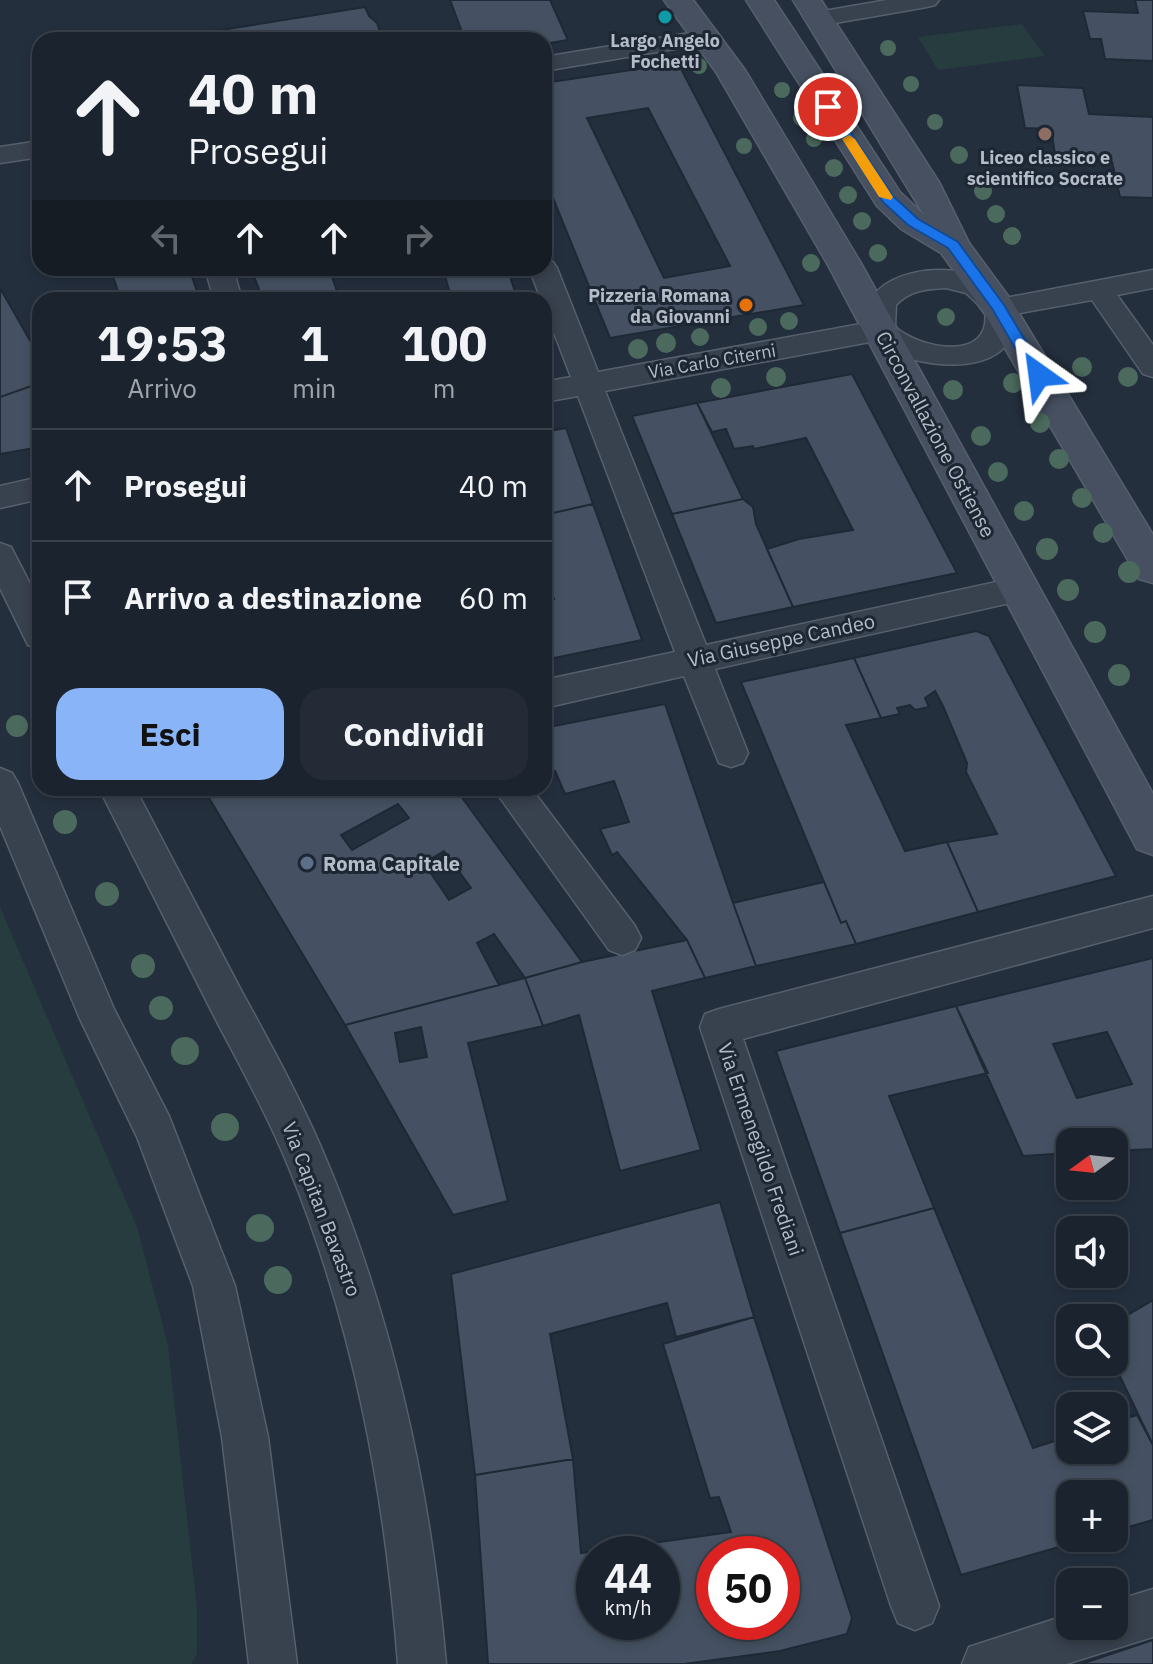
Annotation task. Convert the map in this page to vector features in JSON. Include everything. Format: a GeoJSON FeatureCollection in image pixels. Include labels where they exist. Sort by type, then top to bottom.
{"type":"FeatureCollection","features":[{"type":"Feature","properties":{"kind":"main road"},"geometry":{"type":"LineString","coordinates":[[678,0],[708,37]]}},
{"type":"Feature","properties":{"kind":"main road"},"geometry":{"type":"LineString","coordinates":[[760,0],[888,199],[913,222],[953,245]]}},
{"type":"Feature","properties":{"kind":"main road"},"geometry":{"type":"LineString","coordinates":[[812,10],[933,198],[953,245],[999,308],[1153,568]]}},
{"type":"Feature","properties":{"kind":"main road","name":"Circonvallazione Ostiense"},"geometry":{"type":"LineString","coordinates":[[708,37],[881,330],[1153,836]]}},
{"type":"Feature","properties":{"kind":"street"},"geometry":{"type":"LineString","coordinates":[[812,10],[927,0]]}},
{"type":"Feature","properties":{"kind":"street"},"geometry":{"type":"LineString","coordinates":[[552,63],[708,37]]}},
{"type":"Feature","properties":{"kind":"street"},"geometry":{"type":"LineString","coordinates":[[0,155],[32,150]]}},
{"type":"Feature","properties":{"kind":"street"},"geometry":{"type":"LineString","coordinates":[[546,276],[731,753]]}},
{"type":"Feature","properties":{"kind":"street"},"geometry":{"type":"LineString","coordinates":[[946,279],[968,283],[983,291],[999,308],[1001,326],[995,338],[980,348],[958,355],[912,351],[881,330],[879,311],[884,300],[912,283],[946,279]]}},
{"type":"Feature","properties":{"kind":"street"},"geometry":{"type":"LineString","coordinates":[[999,308],[1153,279]]}},
{"type":"Feature","properties":{"kind":"street"},"geometry":{"type":"LineString","coordinates":[[1099,289],[1153,367]]}},
{"type":"Feature","properties":{"kind":"street","name":"Via Carlo Citerni"},"geometry":{"type":"LineString","coordinates":[[552,391],[881,330]]}},
{"type":"Feature","properties":{"kind":"street"},"geometry":{"type":"LineString","coordinates":[[0,497],[32,490]]}},
{"type":"Feature","properties":{"kind":"street"},"geometry":{"type":"LineString","coordinates":[[0,555],[32,620]]}},
{"type":"Feature","properties":{"kind":"street","name":"Via Giuseppe Candeo"},"geometry":{"type":"LineString","coordinates":[[552,692],[1019,589]]}},
{"type":"Feature","properties":{"kind":"street"},"geometry":{"type":"LineString","coordinates":[[0,783],[99,1019],[155,1130],[214,1286],[245,1437],[273,1664]]}},
{"type":"Feature","properties":{"kind":"street","name":"Via Capitan Bavastro"},"geometry":{"type":"LineString","coordinates":[[121,796],[287,1117],[338,1243],[363,1320],[394,1439],[419,1618],[422,1664]]}},
{"type":"Feature","properties":{"kind":"street"},"geometry":{"type":"LineString","coordinates":[[517,796],[622,938]]}},
{"type":"Feature","properties":{"kind":"street","name":"Via Ermenegildo Frediani"},"geometry":{"type":"LineString","coordinates":[[915,1606],[719,1027],[1153,912]]}},
{"type":"Feature","properties":{"kind":"street"},"geometry":{"type":"LineString","coordinates":[[1128,1621],[1153,1613]]}},
{"type":"Feature","properties":{"kind":"street"},"geometry":{"type":"LineString","coordinates":[[986,1664],[1066,1640]]}},
{"type":"Feature","properties":{"kind":"green space"},"geometry":{"type":"Polygon","coordinates":[[[1022,24],[1045,56],[938,70],[918,37],[1022,24]]]}},
{"type":"Feature","properties":{"kind":"green space"},"geometry":{"type":"Polygon","coordinates":[[[0,907],[137,1227],[168,1345],[197,1608],[197,1654],[191,1664],[0,1664],[0,907]]]}},
{"type":"Feature","properties":{"kind":"building"},"geometry":{"type":"Polygon","coordinates":[[[450,0],[550,0],[568,40],[552,43],[552,32],[462,32],[450,0]]]}},
{"type":"Feature","properties":{"kind":"building"},"geometry":{"type":"Polygon","coordinates":[[[1135,0],[1153,0],[1153,61],[1105,59],[1101,39],[1090,39],[1083,11],[1138,13],[1135,0]]]}},
{"type":"Feature","properties":{"kind":"building"},"geometry":{"type":"Polygon","coordinates":[[[365,7],[380,32],[335,32],[209,32],[365,7]]]}},
{"type":"Feature","properties":{"kind":"building"},"geometry":{"type":"Polygon","coordinates":[[[678,63],[804,305],[610,338],[552,196],[552,82],[678,63]],[[648,108],[587,118],[664,278],[730,266],[648,108]]]}},
{"type":"Feature","properties":{"kind":"building"},"geometry":{"type":"Polygon","coordinates":[[[1017,85],[1083,88],[1089,114],[1153,117],[1153,198],[1120,197],[1112,162],[1056,160],[1051,129],[1025,128],[1017,85]]]}},
{"type":"Feature","properties":{"kind":"building"},"geometry":{"type":"Polygon","coordinates":[[[113,276],[192,276],[197,292],[118,292],[113,276]]]}},
{"type":"Feature","properties":{"kind":"building"},"geometry":{"type":"Polygon","coordinates":[[[254,276],[332,276],[337,292],[260,292],[254,276]]]}},
{"type":"Feature","properties":{"kind":"building"},"geometry":{"type":"Polygon","coordinates":[[[445,276],[510,276],[515,292],[450,292],[445,276]]]}},
{"type":"Feature","properties":{"kind":"building"},"geometry":{"type":"Polygon","coordinates":[[[0,288],[32,344],[32,386],[0,397],[0,288]]]}},
{"type":"Feature","properties":{"kind":"building"},"geometry":{"type":"Polygon","coordinates":[[[852,374],[957,573],[793,607],[767,549],[799,539],[853,530],[806,438],[754,449],[753,446],[734,449],[726,429],[712,432],[697,403],[852,374]]]}},
{"type":"Feature","properties":{"kind":"building"},"geometry":{"type":"Polygon","coordinates":[[[32,386],[32,448],[0,454],[0,397],[32,386]]]}},
{"type":"Feature","properties":{"kind":"building"},"geometry":{"type":"Polygon","coordinates":[[[697,403],[743,499],[672,514],[632,416],[697,403]]]}},
{"type":"Feature","properties":{"kind":"building"},"geometry":{"type":"Polygon","coordinates":[[[566,428],[593,504],[552,513],[552,431],[566,428]]]}},
{"type":"Feature","properties":{"kind":"building"},"geometry":{"type":"Polygon","coordinates":[[[743,499],[753,507],[756,524],[793,607],[716,623],[672,514],[743,499]]]}},
{"type":"Feature","properties":{"kind":"building"},"geometry":{"type":"Polygon","coordinates":[[[593,504],[642,640],[552,658],[552,513],[593,504]]]}},
{"type":"Feature","properties":{"kind":"building"},"geometry":{"type":"Polygon","coordinates":[[[976,631],[989,636],[1116,876],[978,912],[947,842],[997,834],[966,772],[967,763],[943,706],[935,691],[925,698],[929,707],[915,710],[910,705],[897,708],[900,714],[881,718],[854,658],[976,631]]]}},
{"type":"Feature","properties":{"kind":"building"},"geometry":{"type":"Polygon","coordinates":[[[854,658],[881,718],[846,725],[905,851],[947,842],[978,912],[856,944],[846,921],[841,923],[741,682],[854,658]]]}},
{"type":"Feature","properties":{"kind":"building"},"geometry":{"type":"Polygon","coordinates":[[[665,704],[756,966],[705,978],[687,940],[617,852],[612,855],[600,829],[629,822],[614,781],[565,794],[555,771],[552,772],[552,726],[665,704]]]}},
{"type":"Feature","properties":{"kind":"building"},"geometry":{"type":"Polygon","coordinates":[[[208,796],[461,796],[582,962],[525,978],[494,934],[477,943],[499,985],[345,1025],[208,796]],[[398,804],[341,835],[352,850],[409,818],[398,804]],[[444,851],[424,863],[449,900],[471,888],[444,851]]]}},
{"type":"Feature","properties":{"kind":"building"},"geometry":{"type":"Polygon","coordinates":[[[824,882],[841,923],[846,921],[856,944],[756,966],[733,903],[824,882]]]}},
{"type":"Feature","properties":{"kind":"building"},"geometry":{"type":"Polygon","coordinates":[[[687,940],[705,978],[652,991],[701,1150],[620,1171],[579,1015],[543,1026],[525,978],[582,962],[687,940]]]}},
{"type":"Feature","properties":{"kind":"building"},"geometry":{"type":"Polygon","coordinates":[[[1153,958],[1153,1149],[1128,1150],[1128,1128],[1056,1128],[1056,1154],[1023,1156],[956,1006],[1153,958]],[[1107,1032],[1053,1044],[1077,1098],[1132,1084],[1107,1032]]]}},
{"type":"Feature","properties":{"kind":"building"},"geometry":{"type":"Polygon","coordinates":[[[525,978],[543,1026],[468,1043],[508,1201],[453,1215],[345,1025],[525,978]],[[421,1027],[395,1033],[400,1062],[427,1057],[421,1027]]]}},
{"type":"Feature","properties":{"kind":"building"},"geometry":{"type":"Polygon","coordinates":[[[956,1006],[988,1073],[889,1096],[934,1208],[840,1233],[776,1051],[956,1006]]]}},
{"type":"Feature","properties":{"kind":"building"},"geometry":{"type":"Polygon","coordinates":[[[720,1202],[754,1317],[676,1337],[667,1303],[550,1334],[573,1459],[475,1475],[451,1274],[720,1202]]]}},
{"type":"Feature","properties":{"kind":"building"},"geometry":{"type":"Polygon","coordinates":[[[934,1208],[1033,1448],[1056,1441],[1056,1464],[1128,1464],[1128,1418],[1137,1415],[1153,1445],[1153,1520],[1128,1527],[1128,1480],[1056,1480],[1056,1548],[961,1575],[840,1233],[934,1208]]]}},
{"type":"Feature","properties":{"kind":"building"},"geometry":{"type":"Polygon","coordinates":[[[1153,1300],[1153,1445],[1120,1376],[1128,1376],[1128,1315],[1153,1300]]]}},
{"type":"Feature","properties":{"kind":"building"},"geometry":{"type":"Polygon","coordinates":[[[754,1317],[852,1618],[847,1634],[780,1651],[684,1664],[488,1664],[475,1475],[573,1459],[580,1536],[576,1536],[576,1640],[680,1640],[680,1539],[696,1537],[696,1640],[800,1640],[800,1536],[702,1536],[731,1532],[719,1497],[710,1498],[663,1344],[754,1317]]]}},
{"type":"Feature","properties":{"kind":"building"},"geometry":{"type":"Polygon","coordinates":[[[1153,1640],[1153,1664],[1081,1664],[1153,1640]]]}},
{"type":"Feature","properties":{"kind":"slow traffic"},"geometry":{"type":"LineString","coordinates":[[849,139],[886,197]]}},
{"type":"Feature","properties":{"kind":"place","name":"Largo Angelo Fochetti"},"geometry":{"type":"Point","coordinates":[665,17]}},
{"type":"Feature","properties":{"kind":"place","name":"Liceo classico e scientifico Socrate"},"geometry":{"type":"Point","coordinates":[1045,134]}},
{"type":"Feature","properties":{"kind":"place","name":"Pizzeria Romana da Giovanni"},"geometry":{"type":"Point","coordinates":[746,305]}},
{"type":"Feature","properties":{"kind":"place","name":"Roma Capitale"},"geometry":{"type":"Point","coordinates":[307,863]}},
{"type":"Feature","properties":{"kind":"route"},"geometry":{"type":"LineString","coordinates":[[828,107],[895,207],[923,229],[953,245],[999,308],[1039,375]]}}]}
